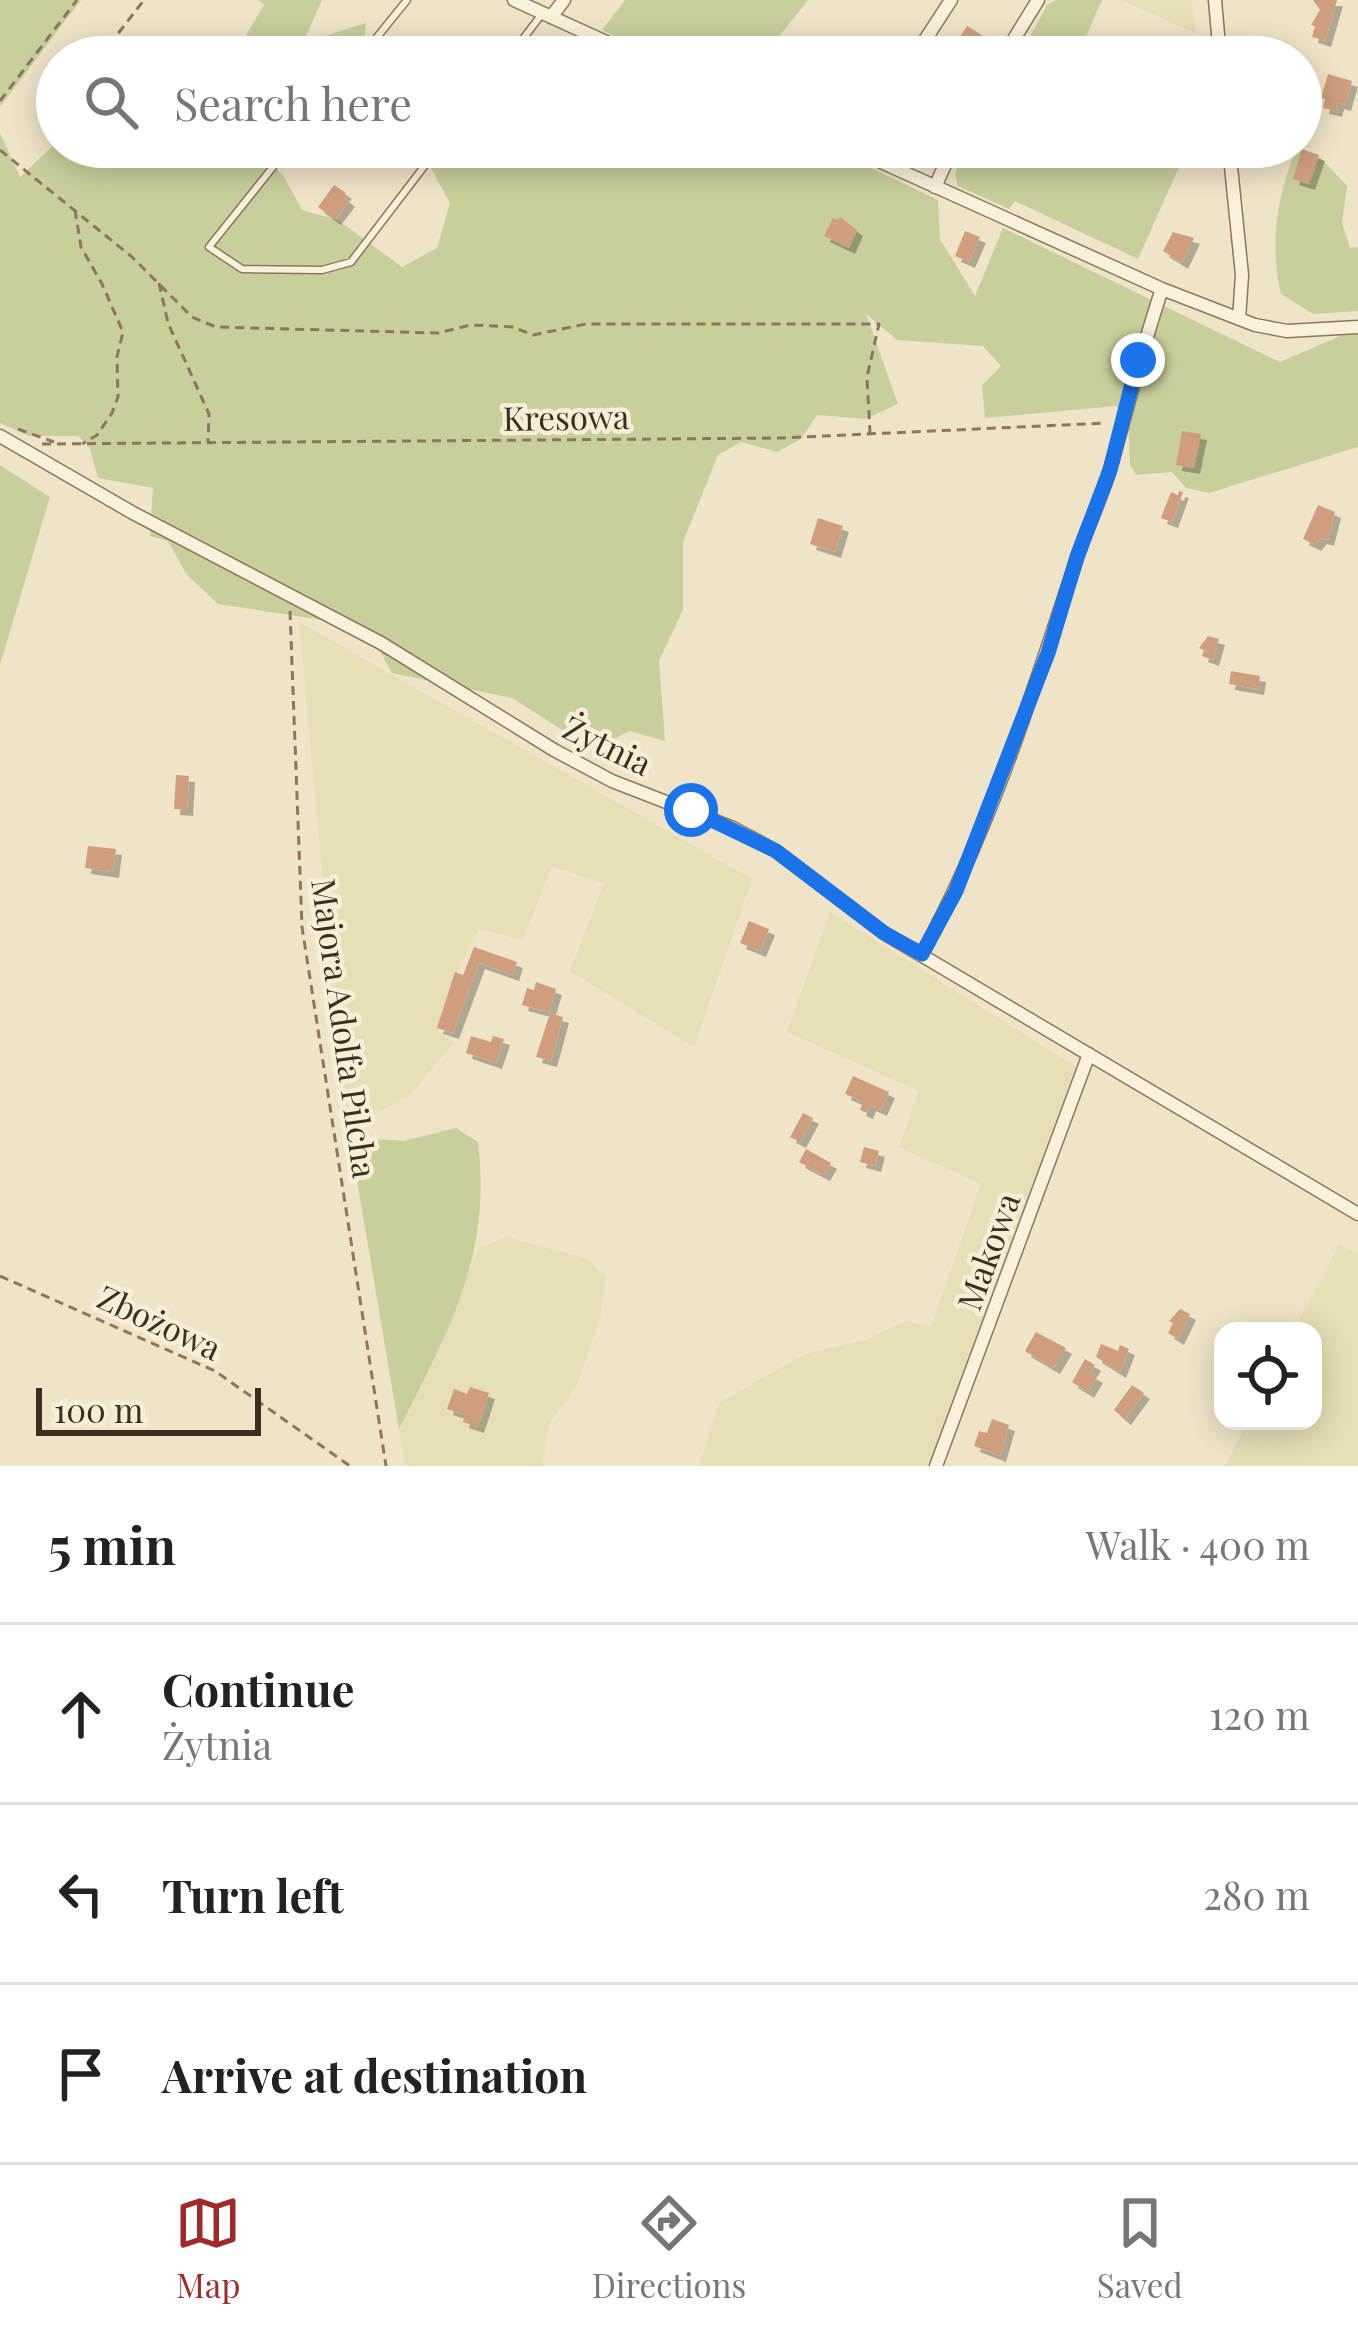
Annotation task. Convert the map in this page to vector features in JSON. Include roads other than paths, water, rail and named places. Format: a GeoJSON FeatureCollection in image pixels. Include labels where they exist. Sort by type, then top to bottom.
{"type":"FeatureCollection","features":[{"type":"Feature","properties":{"kind":"street"},"geometry":{"type":"LineString","coordinates":[[514,0],[593,36]]}},
{"type":"Feature","properties":{"kind":"street"},"geometry":{"type":"LineString","coordinates":[[547,15],[564,0]]}},
{"type":"Feature","properties":{"kind":"street"},"geometry":{"type":"LineString","coordinates":[[927,36],[950,0]]}},
{"type":"Feature","properties":{"kind":"street"},"geometry":{"type":"LineString","coordinates":[[1017,36],[1038,0]]}},
{"type":"Feature","properties":{"kind":"street"},"geometry":{"type":"LineString","coordinates":[[1215,0],[1218,36]]}},
{"type":"Feature","properties":{"kind":"street"},"geometry":{"type":"LineString","coordinates":[[896,168],[1239,319],[1287,331],[1358,327]]}},
{"type":"Feature","properties":{"kind":"street"},"geometry":{"type":"LineString","coordinates":[[935,187],[943,168]]}},
{"type":"Feature","properties":{"kind":"street"},"geometry":{"type":"LineString","coordinates":[[1231,168],[1241,275],[1239,319]]}},
{"type":"Feature","properties":{"kind":"street"},"geometry":{"type":"LineString","coordinates":[[922,954],[956,891],[1009,758],[1110,470],[1162,289]]}},
{"type":"Feature","properties":{"kind":"street","name":"Żytnia"},"geometry":{"type":"LineString","coordinates":[[9,435],[134,513],[381,643],[554,750],[612,781],[691,810],[776,851],[884,933],[1358,1214]]}},
{"type":"Feature","properties":{"kind":"street","name":"Makowa"},"geometry":{"type":"LineString","coordinates":[[936,1466],[1089,1054]]}},
{"type":"Feature","properties":{"kind":"lane"},"geometry":{"type":"LineString","coordinates":[[378,36],[407,0]]}},
{"type":"Feature","properties":{"kind":"lane"},"geometry":{"type":"LineString","coordinates":[[528,36],[547,15]]}},
{"type":"Feature","properties":{"kind":"lane"},"geometry":{"type":"LineString","coordinates":[[272,168],[208,247],[242,269],[322,270],[351,262],[423,168]]}}]}
